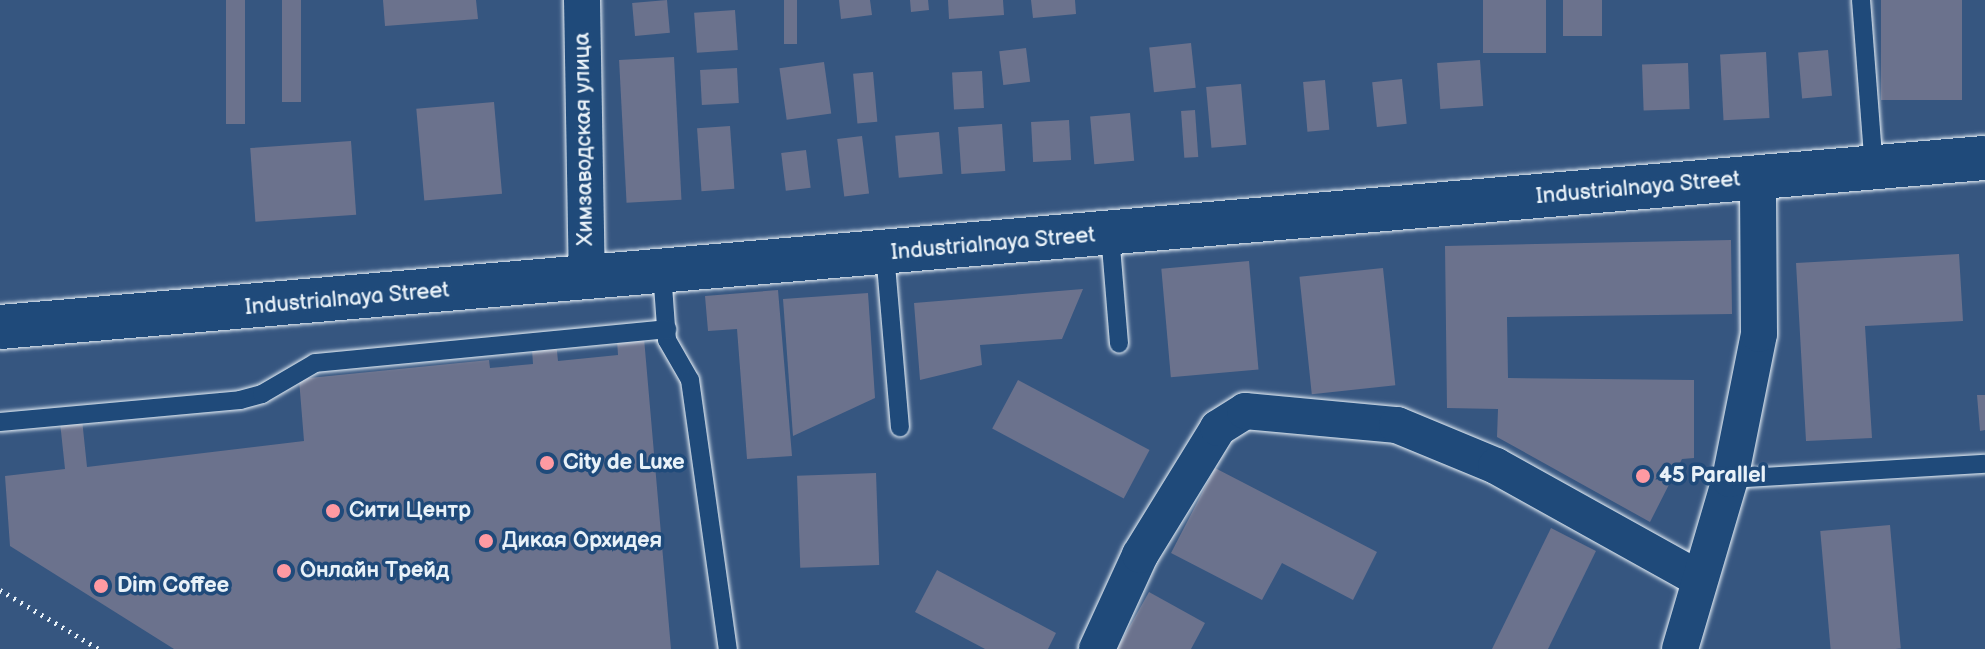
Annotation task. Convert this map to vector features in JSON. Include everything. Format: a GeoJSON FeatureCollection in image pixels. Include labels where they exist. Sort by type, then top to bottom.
{"type":"FeatureCollection","features":[{"type":"Feature","properties":{"kind":"main road","name":"Industrialnaya Street"},"geometry":{"type":"LineString","coordinates":[[0,327],[1985,158]]}},
{"type":"Feature","properties":{"kind":"street","name":"Химзаводская улица"},"geometry":{"type":"LineString","coordinates":[[582,0],[587,279]]}},
{"type":"Feature","properties":{"kind":"street"},"geometry":{"type":"LineString","coordinates":[[1680,649],[1730,479],[1759,334],[1758,178]]}},
{"type":"Feature","properties":{"kind":"street"},"geometry":{"type":"LineString","coordinates":[[1097,649],[1140,555],[1218,428],[1245,411],[1397,425],[1496,466],[1699,579]]}},
{"type":"Feature","properties":{"kind":"lane"},"geometry":{"type":"LineString","coordinates":[[1861,0],[1874,168]]}},
{"type":"Feature","properties":{"kind":"lane"},"geometry":{"type":"LineString","coordinates":[[1110,234],[1119,344]]}},
{"type":"Feature","properties":{"kind":"lane"},"geometry":{"type":"LineString","coordinates":[[885,253],[900,427]]}},
{"type":"Feature","properties":{"kind":"lane"},"geometry":{"type":"LineString","coordinates":[[662,272],[667,329],[690,380],[728,649]]}},
{"type":"Feature","properties":{"kind":"lane"},"geometry":{"type":"LineString","coordinates":[[0,422],[240,400],[262,394],[315,363],[667,329]]}},
{"type":"Feature","properties":{"kind":"lane"},"geometry":{"type":"LineString","coordinates":[[1730,479],[1985,464]]}},
{"type":"Feature","properties":{"kind":"path"},"geometry":{"type":"LineString","coordinates":[[0,590],[99,649]]}},
{"type":"Feature","properties":{"kind":"building"},"geometry":{"type":"Polygon","coordinates":[[[226,0],[245,0],[245,124],[226,124],[226,0]]]}},
{"type":"Feature","properties":{"kind":"building"},"geometry":{"type":"Polygon","coordinates":[[[282,0],[301,0],[301,102],[282,102],[282,0]]]}},
{"type":"Feature","properties":{"kind":"building"},"geometry":{"type":"Polygon","coordinates":[[[383,0],[476,0],[478,19],[385,26],[383,0]]]}},
{"type":"Feature","properties":{"kind":"building"},"geometry":{"type":"Polygon","coordinates":[[[667,0],[670,33],[635,36],[632,3],[667,0]]]}},
{"type":"Feature","properties":{"kind":"building"},"geometry":{"type":"Polygon","coordinates":[[[784,0],[797,0],[797,44],[784,44],[784,0]]]}},
{"type":"Feature","properties":{"kind":"building"},"geometry":{"type":"Polygon","coordinates":[[[839,0],[870,0],[872,15],[841,19],[839,0]]]}},
{"type":"Feature","properties":{"kind":"building"},"geometry":{"type":"Polygon","coordinates":[[[910,0],[928,0],[929,10],[911,12],[910,0]]]}},
{"type":"Feature","properties":{"kind":"building"},"geometry":{"type":"Polygon","coordinates":[[[948,0],[1003,0],[1004,15],[949,19],[948,0]]]}},
{"type":"Feature","properties":{"kind":"building"},"geometry":{"type":"Polygon","coordinates":[[[1031,0],[1075,0],[1076,14],[1033,18],[1031,0]]]}},
{"type":"Feature","properties":{"kind":"building"},"geometry":{"type":"Polygon","coordinates":[[[1483,0],[1546,0],[1546,53],[1483,53],[1483,0]]]}},
{"type":"Feature","properties":{"kind":"building"},"geometry":{"type":"Polygon","coordinates":[[[1563,0],[1602,0],[1602,36],[1563,36],[1563,0]]]}},
{"type":"Feature","properties":{"kind":"building"},"geometry":{"type":"Polygon","coordinates":[[[1881,0],[1962,0],[1962,100],[1881,100],[1881,0]]]}},
{"type":"Feature","properties":{"kind":"building"},"geometry":{"type":"Polygon","coordinates":[[[735,10],[738,50],[697,53],[694,13],[735,10]]]}},
{"type":"Feature","properties":{"kind":"building"},"geometry":{"type":"Polygon","coordinates":[[[1191,43],[1196,88],[1154,92],[1149,47],[1191,43]]]}},
{"type":"Feature","properties":{"kind":"building"},"geometry":{"type":"Polygon","coordinates":[[[1026,48],[1030,82],[1003,85],[999,51],[1026,48]]]}},
{"type":"Feature","properties":{"kind":"building"},"geometry":{"type":"Polygon","coordinates":[[[1828,50],[1832,96],[1802,98],[1798,53],[1828,50]]]}},
{"type":"Feature","properties":{"kind":"building"},"geometry":{"type":"Polygon","coordinates":[[[1766,52],[1769,118],[1724,120],[1720,54],[1766,52]]]}},
{"type":"Feature","properties":{"kind":"building"},"geometry":{"type":"Polygon","coordinates":[[[674,57],[681,200],[627,203],[619,60],[674,57]]]}},
{"type":"Feature","properties":{"kind":"building"},"geometry":{"type":"Polygon","coordinates":[[[1480,60],[1483,106],[1440,109],[1437,63],[1480,60]]]}},
{"type":"Feature","properties":{"kind":"building"},"geometry":{"type":"Polygon","coordinates":[[[824,62],[831,113],[787,120],[779,68],[824,62]]]}},
{"type":"Feature","properties":{"kind":"building"},"geometry":{"type":"Polygon","coordinates":[[[1688,63],[1690,109],[1644,111],[1642,65],[1688,63]]]}},
{"type":"Feature","properties":{"kind":"building"},"geometry":{"type":"Polygon","coordinates":[[[737,68],[739,103],[702,105],[700,70],[737,68]]]}},
{"type":"Feature","properties":{"kind":"building"},"geometry":{"type":"Polygon","coordinates":[[[982,71],[984,108],[954,110],[952,73],[982,71]]]}},
{"type":"Feature","properties":{"kind":"building"},"geometry":{"type":"Polygon","coordinates":[[[873,72],[877,122],[857,124],[853,74],[873,72]]]}},
{"type":"Feature","properties":{"kind":"building"},"geometry":{"type":"Polygon","coordinates":[[[1402,79],[1407,124],[1377,127],[1372,82],[1402,79]]]}},
{"type":"Feature","properties":{"kind":"building"},"geometry":{"type":"Polygon","coordinates":[[[1325,80],[1329,130],[1307,132],[1303,82],[1325,80]]]}},
{"type":"Feature","properties":{"kind":"building"},"geometry":{"type":"Polygon","coordinates":[[[1241,84],[1246,145],[1211,148],[1206,87],[1241,84]]]}},
{"type":"Feature","properties":{"kind":"building"},"geometry":{"type":"Polygon","coordinates":[[[494,102],[502,194],[424,200],[416,109],[494,102]]]}},
{"type":"Feature","properties":{"kind":"building"},"geometry":{"type":"Polygon","coordinates":[[[1195,110],[1198,157],[1184,158],[1181,111],[1195,110]]]}},
{"type":"Feature","properties":{"kind":"building"},"geometry":{"type":"Polygon","coordinates":[[[1130,113],[1134,161],[1094,164],[1090,116],[1130,113]]]}},
{"type":"Feature","properties":{"kind":"building"},"geometry":{"type":"Polygon","coordinates":[[[1069,120],[1071,160],[1033,162],[1031,122],[1069,120]]]}},
{"type":"Feature","properties":{"kind":"building"},"geometry":{"type":"Polygon","coordinates":[[[1002,124],[1005,171],[961,174],[958,127],[1002,124]]]}},
{"type":"Feature","properties":{"kind":"building"},"geometry":{"type":"Polygon","coordinates":[[[730,126],[734,189],[701,191],[697,128],[730,126]]]}},
{"type":"Feature","properties":{"kind":"building"},"geometry":{"type":"Polygon","coordinates":[[[939,132],[943,174],[899,178],[895,136],[939,132]]]}},
{"type":"Feature","properties":{"kind":"building"},"geometry":{"type":"Polygon","coordinates":[[[862,136],[869,194],[844,197],[837,139],[862,136]]]}},
{"type":"Feature","properties":{"kind":"building"},"geometry":{"type":"Polygon","coordinates":[[[351,141],[356,215],[255,222],[250,148],[351,141]]]}},
{"type":"Feature","properties":{"kind":"building"},"geometry":{"type":"Polygon","coordinates":[[[806,150],[811,188],[786,191],[781,153],[806,150]]]}},
{"type":"Feature","properties":{"kind":"building"},"geometry":{"type":"Polygon","coordinates":[[[1731,240],[1732,314],[1507,317],[1508,378],[1694,380],[1694,458],[1682,459],[1650,522],[1497,437],[1498,409],[1447,408],[1445,246],[1731,240]]]}},
{"type":"Feature","properties":{"kind":"building"},"geometry":{"type":"Polygon","coordinates":[[[1959,254],[1963,321],[1865,326],[1872,438],[1806,441],[1796,263],[1959,254]]]}},
{"type":"Feature","properties":{"kind":"building"},"geometry":{"type":"Polygon","coordinates":[[[1249,261],[1258,370],[1171,377],[1161,269],[1249,261]]]}},
{"type":"Feature","properties":{"kind":"building"},"geometry":{"type":"Polygon","coordinates":[[[1383,268],[1395,385],[1312,394],[1299,277],[1383,268]]]}},
{"type":"Feature","properties":{"kind":"building"},"geometry":{"type":"Polygon","coordinates":[[[1083,289],[1062,339],[980,345],[982,365],[920,380],[914,303],[1083,289]]]}},
{"type":"Feature","properties":{"kind":"building"},"geometry":{"type":"Polygon","coordinates":[[[778,290],[792,456],[747,459],[737,329],[708,331],[705,296],[778,290]]]}},
{"type":"Feature","properties":{"kind":"building"},"geometry":{"type":"Polygon","coordinates":[[[868,293],[875,398],[793,436],[783,299],[868,293]]]}},
{"type":"Feature","properties":{"kind":"building","name":"Сити Центр"},"geometry":{"type":"Polygon","coordinates":[[[555,332],[558,361],[618,355],[617,340],[644,338],[671,649],[174,649],[10,546],[5,476],[65,469],[60,422],[82,419],[87,467],[304,441],[299,379],[489,360],[490,368],[533,364],[531,335],[555,332]]]}},
{"type":"Feature","properties":{"kind":"building"},"geometry":{"type":"Polygon","coordinates":[[[1018,380],[1150,450],[1124,499],[992,429],[1018,380]]]}},
{"type":"Feature","properties":{"kind":"building"},"geometry":{"type":"Polygon","coordinates":[[[1977,395],[1985,395],[1985,430],[1980,431],[1977,395]]]}},
{"type":"Feature","properties":{"kind":"building"},"geometry":{"type":"Polygon","coordinates":[[[1215,468],[1377,552],[1353,600],[1282,563],[1262,600],[1171,553],[1215,468]]]}},
{"type":"Feature","properties":{"kind":"building"},"geometry":{"type":"Polygon","coordinates":[[[876,473],[879,565],[800,568],[797,476],[876,473]]]}},
{"type":"Feature","properties":{"kind":"building"},"geometry":{"type":"Polygon","coordinates":[[[1890,525],[1901,649],[1831,649],[1820,531],[1890,525]]]}},
{"type":"Feature","properties":{"kind":"building"},"geometry":{"type":"Polygon","coordinates":[[[1551,528],[1596,551],[1548,649],[1492,649],[1551,528]]]}},
{"type":"Feature","properties":{"kind":"building"},"geometry":{"type":"Polygon","coordinates":[[[937,570],[1056,633],[1048,649],[985,649],[915,612],[937,570]]]}},
{"type":"Feature","properties":{"kind":"building"},"geometry":{"type":"Polygon","coordinates":[[[1149,592],[1205,623],[1191,649],[1117,649],[1149,592]]]}},
{"type":"Feature","properties":{"kind":"place","name":"City de Luxe"},"geometry":{"type":"Point","coordinates":[547,463]}},
{"type":"Feature","properties":{"kind":"place","name":"45 Parallel"},"geometry":{"type":"Point","coordinates":[1643,476]}},
{"type":"Feature","properties":{"kind":"place","name":"Сити Центр"},"geometry":{"type":"Point","coordinates":[333,511]}},
{"type":"Feature","properties":{"kind":"place","name":"Дикая Орхидея"},"geometry":{"type":"Point","coordinates":[486,541]}},
{"type":"Feature","properties":{"kind":"place","name":"Онлайн Трейд"},"geometry":{"type":"Point","coordinates":[284,571]}},
{"type":"Feature","properties":{"kind":"place","name":"Dim Coffee"},"geometry":{"type":"Point","coordinates":[101,586]}}]}
